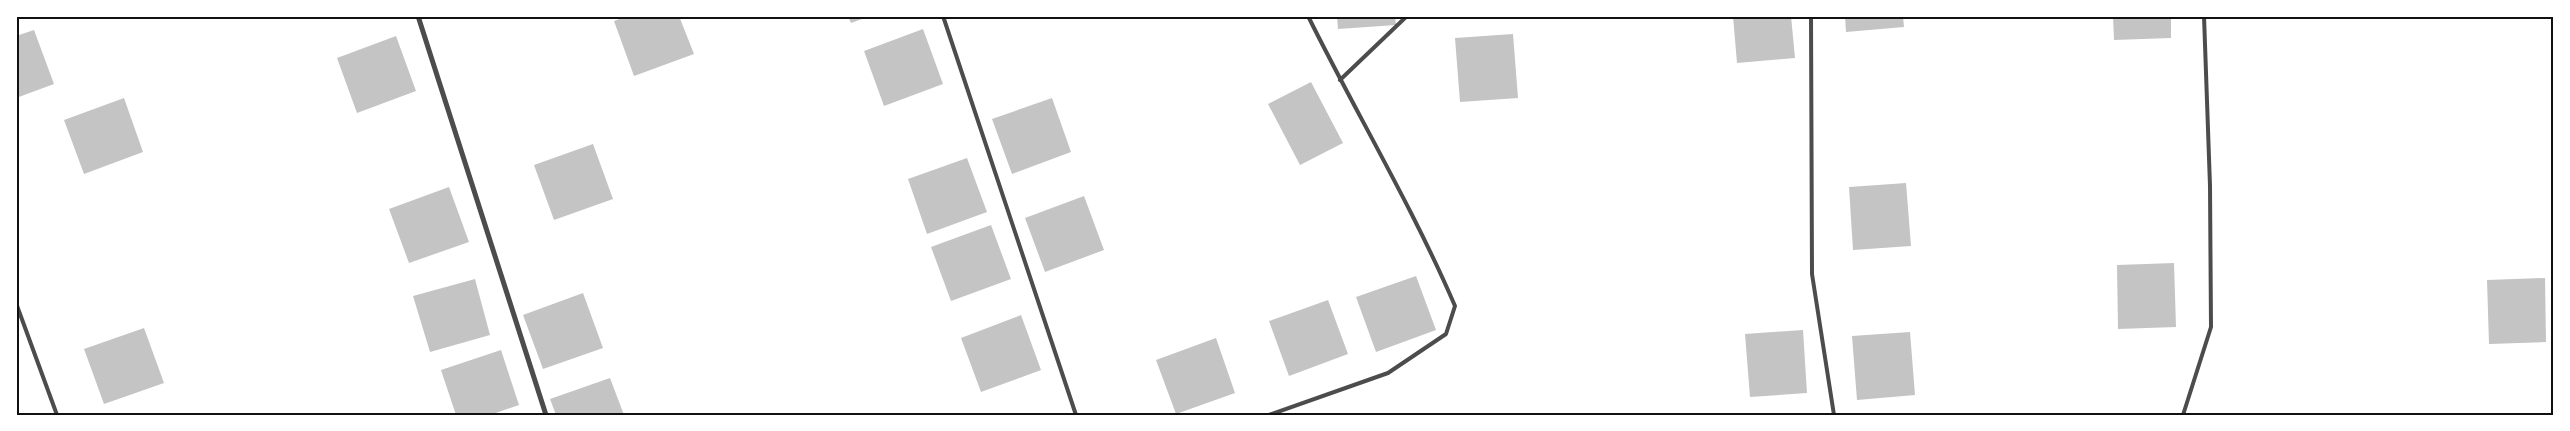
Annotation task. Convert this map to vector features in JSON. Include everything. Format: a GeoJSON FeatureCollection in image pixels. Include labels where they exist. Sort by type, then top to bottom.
{"type":"FeatureCollection","features":[{"type":"Feature","properties":{"kind":"street"},"geometry":{"type":"LineString","coordinates":[[418,16],[546,415]]}},
{"type":"Feature","properties":{"kind":"lane"},"geometry":{"type":"LineString","coordinates":[[943,16],[1076,415]]}},
{"type":"Feature","properties":{"kind":"lane"},"geometry":{"type":"LineString","coordinates":[[1269,415],[1388,373],[1446,334],[1455,306],[1426,240],[1340,80],[1308,16]]}},
{"type":"Feature","properties":{"kind":"lane"},"geometry":{"type":"LineString","coordinates":[[1340,80],[1407,16]]}},
{"type":"Feature","properties":{"kind":"lane"},"geometry":{"type":"LineString","coordinates":[[1811,16],[1812,274],[1834,415]]}},
{"type":"Feature","properties":{"kind":"lane"},"geometry":{"type":"LineString","coordinates":[[2183,415],[2211,327],[2210,186],[2204,16]]}},
{"type":"Feature","properties":{"kind":"lane"},"geometry":{"type":"LineString","coordinates":[[16,303],[57,415]]}},
{"type":"Feature","properties":{"kind":"building"},"geometry":{"type":"Polygon","coordinates":[[[628,16],[679,16],[694,54],[634,76],[614,21],[628,16]]]}},
{"type":"Feature","properties":{"kind":"building"},"geometry":{"type":"Polygon","coordinates":[[[848,16],[870,16],[851,23],[848,16]]]}},
{"type":"Feature","properties":{"kind":"building"},"geometry":{"type":"Polygon","coordinates":[[[1337,16],[1395,16],[1396,25],[1338,29],[1337,16]]]}},
{"type":"Feature","properties":{"kind":"building"},"geometry":{"type":"Polygon","coordinates":[[[1733,16],[1791,16],[1795,58],[1737,63],[1733,16]]]}},
{"type":"Feature","properties":{"kind":"building"},"geometry":{"type":"Polygon","coordinates":[[[1845,16],[1903,16],[1904,27],[1846,32],[1845,16]]]}},
{"type":"Feature","properties":{"kind":"building"},"geometry":{"type":"Polygon","coordinates":[[[2113,16],[2171,16],[2171,38],[2114,40],[2113,16]]]}},
{"type":"Feature","properties":{"kind":"building"},"geometry":{"type":"Polygon","coordinates":[[[923,29],[943,84],[884,106],[864,51],[923,29]]]}},
{"type":"Feature","properties":{"kind":"building"},"geometry":{"type":"Polygon","coordinates":[[[34,30],[54,84],[16,98],[16,36],[34,30]]]}},
{"type":"Feature","properties":{"kind":"building"},"geometry":{"type":"Polygon","coordinates":[[[1513,34],[1518,98],[1460,102],[1455,38],[1513,34]]]}},
{"type":"Feature","properties":{"kind":"building"},"geometry":{"type":"Polygon","coordinates":[[[396,36],[416,91],[357,113],[337,58],[396,36]]]}},
{"type":"Feature","properties":{"kind":"building"},"geometry":{"type":"Polygon","coordinates":[[[1311,82],[1343,143],[1300,165],[1268,104],[1311,82]]]}},
{"type":"Feature","properties":{"kind":"building"},"geometry":{"type":"Polygon","coordinates":[[[124,98],[143,152],[84,174],[64,120],[124,98]]]}},
{"type":"Feature","properties":{"kind":"building"},"geometry":{"type":"Polygon","coordinates":[[[1052,98],[1071,152],[1012,174],[992,119],[1052,98]]]}},
{"type":"Feature","properties":{"kind":"building"},"geometry":{"type":"Polygon","coordinates":[[[593,144],[613,199],[554,220],[534,165],[593,144]]]}},
{"type":"Feature","properties":{"kind":"building"},"geometry":{"type":"Polygon","coordinates":[[[967,158],[987,212],[927,234],[908,179],[967,158]]]}},
{"type":"Feature","properties":{"kind":"building"},"geometry":{"type":"Polygon","coordinates":[[[1906,183],[1911,246],[1853,250],[1849,187],[1906,183]]]}},
{"type":"Feature","properties":{"kind":"building"},"geometry":{"type":"Polygon","coordinates":[[[449,187],[469,242],[409,263],[389,209],[449,187]]]}},
{"type":"Feature","properties":{"kind":"building"},"geometry":{"type":"Polygon","coordinates":[[[1084,196],[1104,250],[1045,272],[1025,218],[1084,196]]]}},
{"type":"Feature","properties":{"kind":"building"},"geometry":{"type":"Polygon","coordinates":[[[991,225],[1011,279],[951,301],[931,247],[991,225]]]}},
{"type":"Feature","properties":{"kind":"building"},"geometry":{"type":"Polygon","coordinates":[[[2174,263],[2176,327],[2118,329],[2117,265],[2174,263]]]}},
{"type":"Feature","properties":{"kind":"building"},"geometry":{"type":"Polygon","coordinates":[[[1416,276],[1436,330],[1376,352],[1356,297],[1416,276]]]}},
{"type":"Feature","properties":{"kind":"building"},"geometry":{"type":"Polygon","coordinates":[[[2545,278],[2546,342],[2489,344],[2487,280],[2545,278]]]}},
{"type":"Feature","properties":{"kind":"building"},"geometry":{"type":"Polygon","coordinates":[[[475,279],[490,335],[430,352],[413,296],[475,279]]]}},
{"type":"Feature","properties":{"kind":"building"},"geometry":{"type":"Polygon","coordinates":[[[583,293],[603,348],[543,369],[523,315],[583,293]]]}},
{"type":"Feature","properties":{"kind":"building"},"geometry":{"type":"Polygon","coordinates":[[[1328,300],[1348,354],[1289,376],[1269,321],[1328,300]]]}},
{"type":"Feature","properties":{"kind":"building"},"geometry":{"type":"Polygon","coordinates":[[[1021,315],[1041,370],[981,392],[961,338],[1021,315]]]}},
{"type":"Feature","properties":{"kind":"building"},"geometry":{"type":"Polygon","coordinates":[[[144,328],[164,383],[104,404],[84,349],[144,328]]]}},
{"type":"Feature","properties":{"kind":"building"},"geometry":{"type":"Polygon","coordinates":[[[1803,330],[1807,393],[1750,397],[1745,334],[1803,330]]]}},
{"type":"Feature","properties":{"kind":"building"},"geometry":{"type":"Polygon","coordinates":[[[1910,332],[1915,395],[1857,400],[1852,336],[1910,332]]]}},
{"type":"Feature","properties":{"kind":"building"},"geometry":{"type":"Polygon","coordinates":[[[1216,338],[1235,393],[1176,414],[1156,360],[1216,338]]]}},
{"type":"Feature","properties":{"kind":"building"},"geometry":{"type":"Polygon","coordinates":[[[501,350],[519,405],[490,415],[456,415],[441,370],[501,350]]]}},
{"type":"Feature","properties":{"kind":"building"},"geometry":{"type":"Polygon","coordinates":[[[610,378],[624,415],[556,415],[550,399],[610,378]]]}}]}
